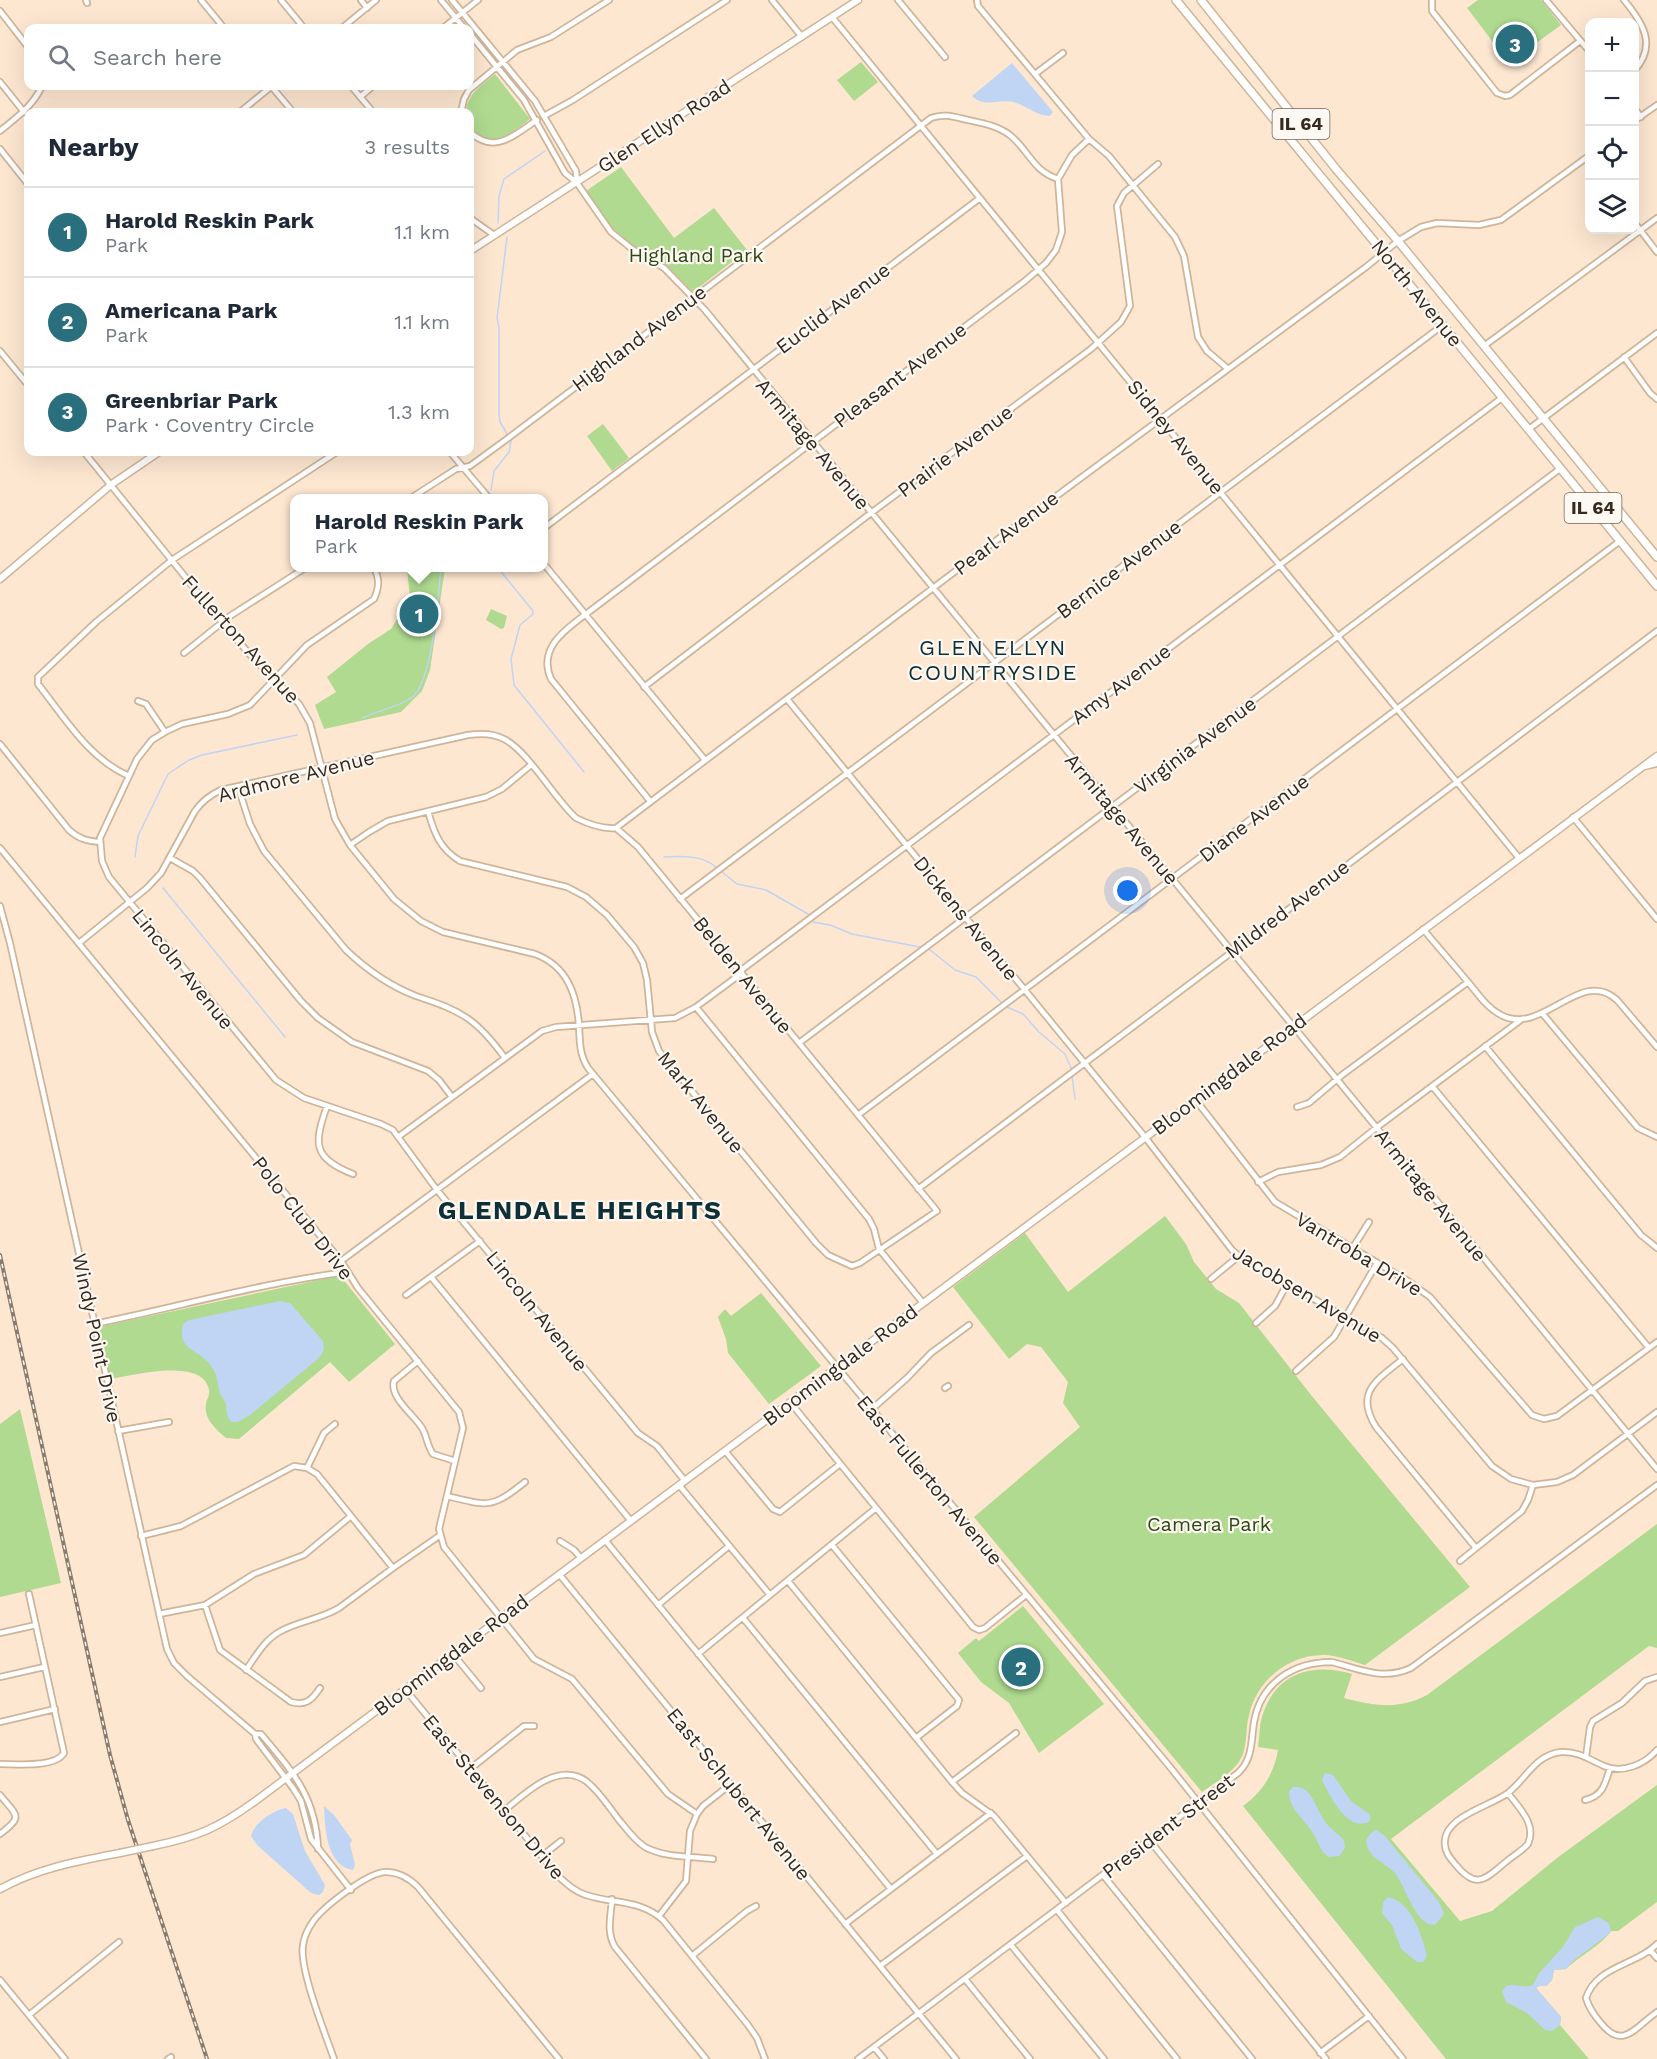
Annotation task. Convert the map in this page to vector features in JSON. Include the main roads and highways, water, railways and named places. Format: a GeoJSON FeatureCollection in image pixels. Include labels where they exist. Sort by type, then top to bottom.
{"type":"FeatureCollection","features":[{"type":"Feature","properties":{"kind":"main road","name":"Glen Ellyn Road"},"geometry":{"type":"LineString","coordinates":[[474,248],[858,0]]}},
{"type":"Feature","properties":{"kind":"main road","name":"North Avenue"},"geometry":{"type":"LineString","coordinates":[[1176,0],[1657,586]]}},
{"type":"Feature","properties":{"kind":"main road","name":"North Avenue"},"geometry":{"type":"LineString","coordinates":[[1200,0],[1336,169],[1398,241],[1657,557]]}},
{"type":"Feature","properties":{"kind":"main road"},"geometry":{"type":"LineString","coordinates":[[0,579],[112,484],[153,456]]}},
{"type":"Feature","properties":{"kind":"main road","name":"Bloomingdale Road"},"geometry":{"type":"LineString","coordinates":[[0,1889],[47,1868],[190,1838],[234,1816],[1657,756]]}},
{"type":"Feature","properties":{"kind":"main road","name":"Bloomingdale Road"},"geometry":{"type":"LineString","coordinates":[[1645,766],[1657,763]]}},
{"type":"Feature","properties":{"kind":"water"},"geometry":{"type":"Polygon","coordinates":[[[1012,63],[1053,112],[1050,116],[1013,102],[981,102],[972,96],[1012,63]]]}},
{"type":"Feature","properties":{"kind":"water"},"geometry":{"type":"Polygon","coordinates":[[[280,1301],[290,1303],[323,1341],[324,1350],[319,1358],[250,1415],[238,1422],[231,1422],[227,1416],[215,1373],[206,1360],[186,1345],[182,1333],[183,1324],[189,1320],[280,1301]]]}},
{"type":"Feature","properties":{"kind":"water"},"geometry":{"type":"Polygon","coordinates":[[[1325,1773],[1333,1775],[1351,1801],[1369,1814],[1371,1818],[1369,1822],[1361,1824],[1354,1822],[1340,1811],[1322,1780],[1325,1773]]]}},
{"type":"Feature","properties":{"kind":"water"},"geometry":{"type":"Polygon","coordinates":[[[1293,1787],[1305,1789],[1309,1793],[1326,1823],[1344,1840],[1345,1848],[1339,1856],[1329,1857],[1321,1849],[1313,1833],[1291,1803],[1289,1791],[1293,1787]]]}},
{"type":"Feature","properties":{"kind":"water"},"geometry":{"type":"Polygon","coordinates":[[[324,1806],[334,1815],[352,1840],[350,1844],[355,1865],[353,1870],[344,1867],[332,1854],[326,1834],[324,1806]]]}},
{"type":"Feature","properties":{"kind":"water"},"geometry":{"type":"Polygon","coordinates":[[[286,1808],[293,1814],[305,1851],[325,1885],[323,1892],[319,1895],[311,1893],[257,1845],[251,1836],[256,1826],[265,1818],[275,1811],[286,1808]]]}},
{"type":"Feature","properties":{"kind":"water"},"geometry":{"type":"Polygon","coordinates":[[[1376,1830],[1384,1835],[1439,1902],[1444,1914],[1435,1925],[1421,1918],[1415,1911],[1398,1877],[1369,1851],[1366,1840],[1376,1830]]]}},
{"type":"Feature","properties":{"kind":"water"},"geometry":{"type":"Polygon","coordinates":[[[1388,1897],[1404,1906],[1415,1921],[1427,1956],[1423,1962],[1417,1962],[1401,1949],[1392,1925],[1382,1913],[1383,1902],[1388,1897]]]}},
{"type":"Feature","properties":{"kind":"water"},"geometry":{"type":"Polygon","coordinates":[[[1598,1917],[1609,1923],[1611,1931],[1609,1934],[1574,1960],[1566,1969],[1554,1970],[1552,1980],[1546,1986],[1536,1988],[1561,2017],[1560,2025],[1552,2031],[1545,2030],[1527,2013],[1506,2002],[1502,1992],[1506,1986],[1533,1985],[1539,1973],[1563,1947],[1575,1927],[1598,1917]]]}},
{"type":"Feature","properties":{"kind":"waterway"},"geometry":{"type":"LineString","coordinates":[[498,223],[499,196],[504,179],[545,151]]}},
{"type":"Feature","properties":{"kind":"waterway"},"geometry":{"type":"LineString","coordinates":[[507,237],[497,318],[499,413],[500,422],[507,434]]}},
{"type":"Feature","properties":{"kind":"waterway"},"geometry":{"type":"LineString","coordinates":[[491,490],[494,471],[509,452],[511,441]]}},
{"type":"Feature","properties":{"kind":"waterway"},"geometry":{"type":"LineString","coordinates":[[363,718],[406,701],[418,689],[425,675],[433,637],[441,572]]}},
{"type":"Feature","properties":{"kind":"waterway"},"geometry":{"type":"LineString","coordinates":[[501,572],[533,611],[533,614],[520,625],[511,659],[514,685],[584,772]]}},
{"type":"Feature","properties":{"kind":"waterway"},"geometry":{"type":"LineString","coordinates":[[135,857],[138,836],[168,774],[189,760],[202,755],[297,735]]}},
{"type":"Feature","properties":{"kind":"waterway"},"geometry":{"type":"LineString","coordinates":[[664,857],[698,858],[716,867]]}},
{"type":"Feature","properties":{"kind":"waterway"},"geometry":{"type":"LineString","coordinates":[[722,872],[737,884],[766,890],[808,914]]}},
{"type":"Feature","properties":{"kind":"waterway"},"geometry":{"type":"LineString","coordinates":[[163,888],[285,1037]]}},
{"type":"Feature","properties":{"kind":"waterway"},"geometry":{"type":"LineString","coordinates":[[813,922],[830,925],[852,934],[920,947]]}},
{"type":"Feature","properties":{"kind":"waterway"},"geometry":{"type":"LineString","coordinates":[[929,949],[955,970],[976,977],[1002,1003]]}},
{"type":"Feature","properties":{"kind":"waterway"},"geometry":{"type":"LineString","coordinates":[[1007,1007],[1023,1014],[1039,1032],[1065,1054],[1072,1070]]}},
{"type":"Feature","properties":{"kind":"waterway"},"geometry":{"type":"LineString","coordinates":[[1072,1076],[1075,1099]]}},
{"type":"Feature","properties":{"kind":"railway"},"geometry":{"type":"LineString","coordinates":[[0,1255],[110,1755],[128,1820],[207,2059]]}},
{"type":"Feature","properties":{"kind":"place","name":"Greenbriar Park"},"geometry":{"type":"Point","coordinates":[1515,44]}},
{"type":"Feature","properties":{"kind":"place","name":"Harold Reskin Park"},"geometry":{"type":"Point","coordinates":[419,614]}},
{"type":"Feature","properties":{"kind":"place","name":"Americana Park"},"geometry":{"type":"Point","coordinates":[1021,1667]}},
{"type":"Feature","properties":{"kind":"district","name":"GLEN ELLYN COUNTRYSIDE"},"geometry":{"type":"Point","coordinates":[993,660]}},
{"type":"Feature","properties":{"kind":"district","name":"GLENDALE HEIGHTS"},"geometry":{"type":"Point","coordinates":[580,1210]}},
{"type":"Feature","properties":{"kind":"park label","name":"Highland Park"},"geometry":{"type":"Point","coordinates":[696,255]}},
{"type":"Feature","properties":{"kind":"park label","name":"Camera Park"},"geometry":{"type":"Point","coordinates":[1209,1524]}}]}
